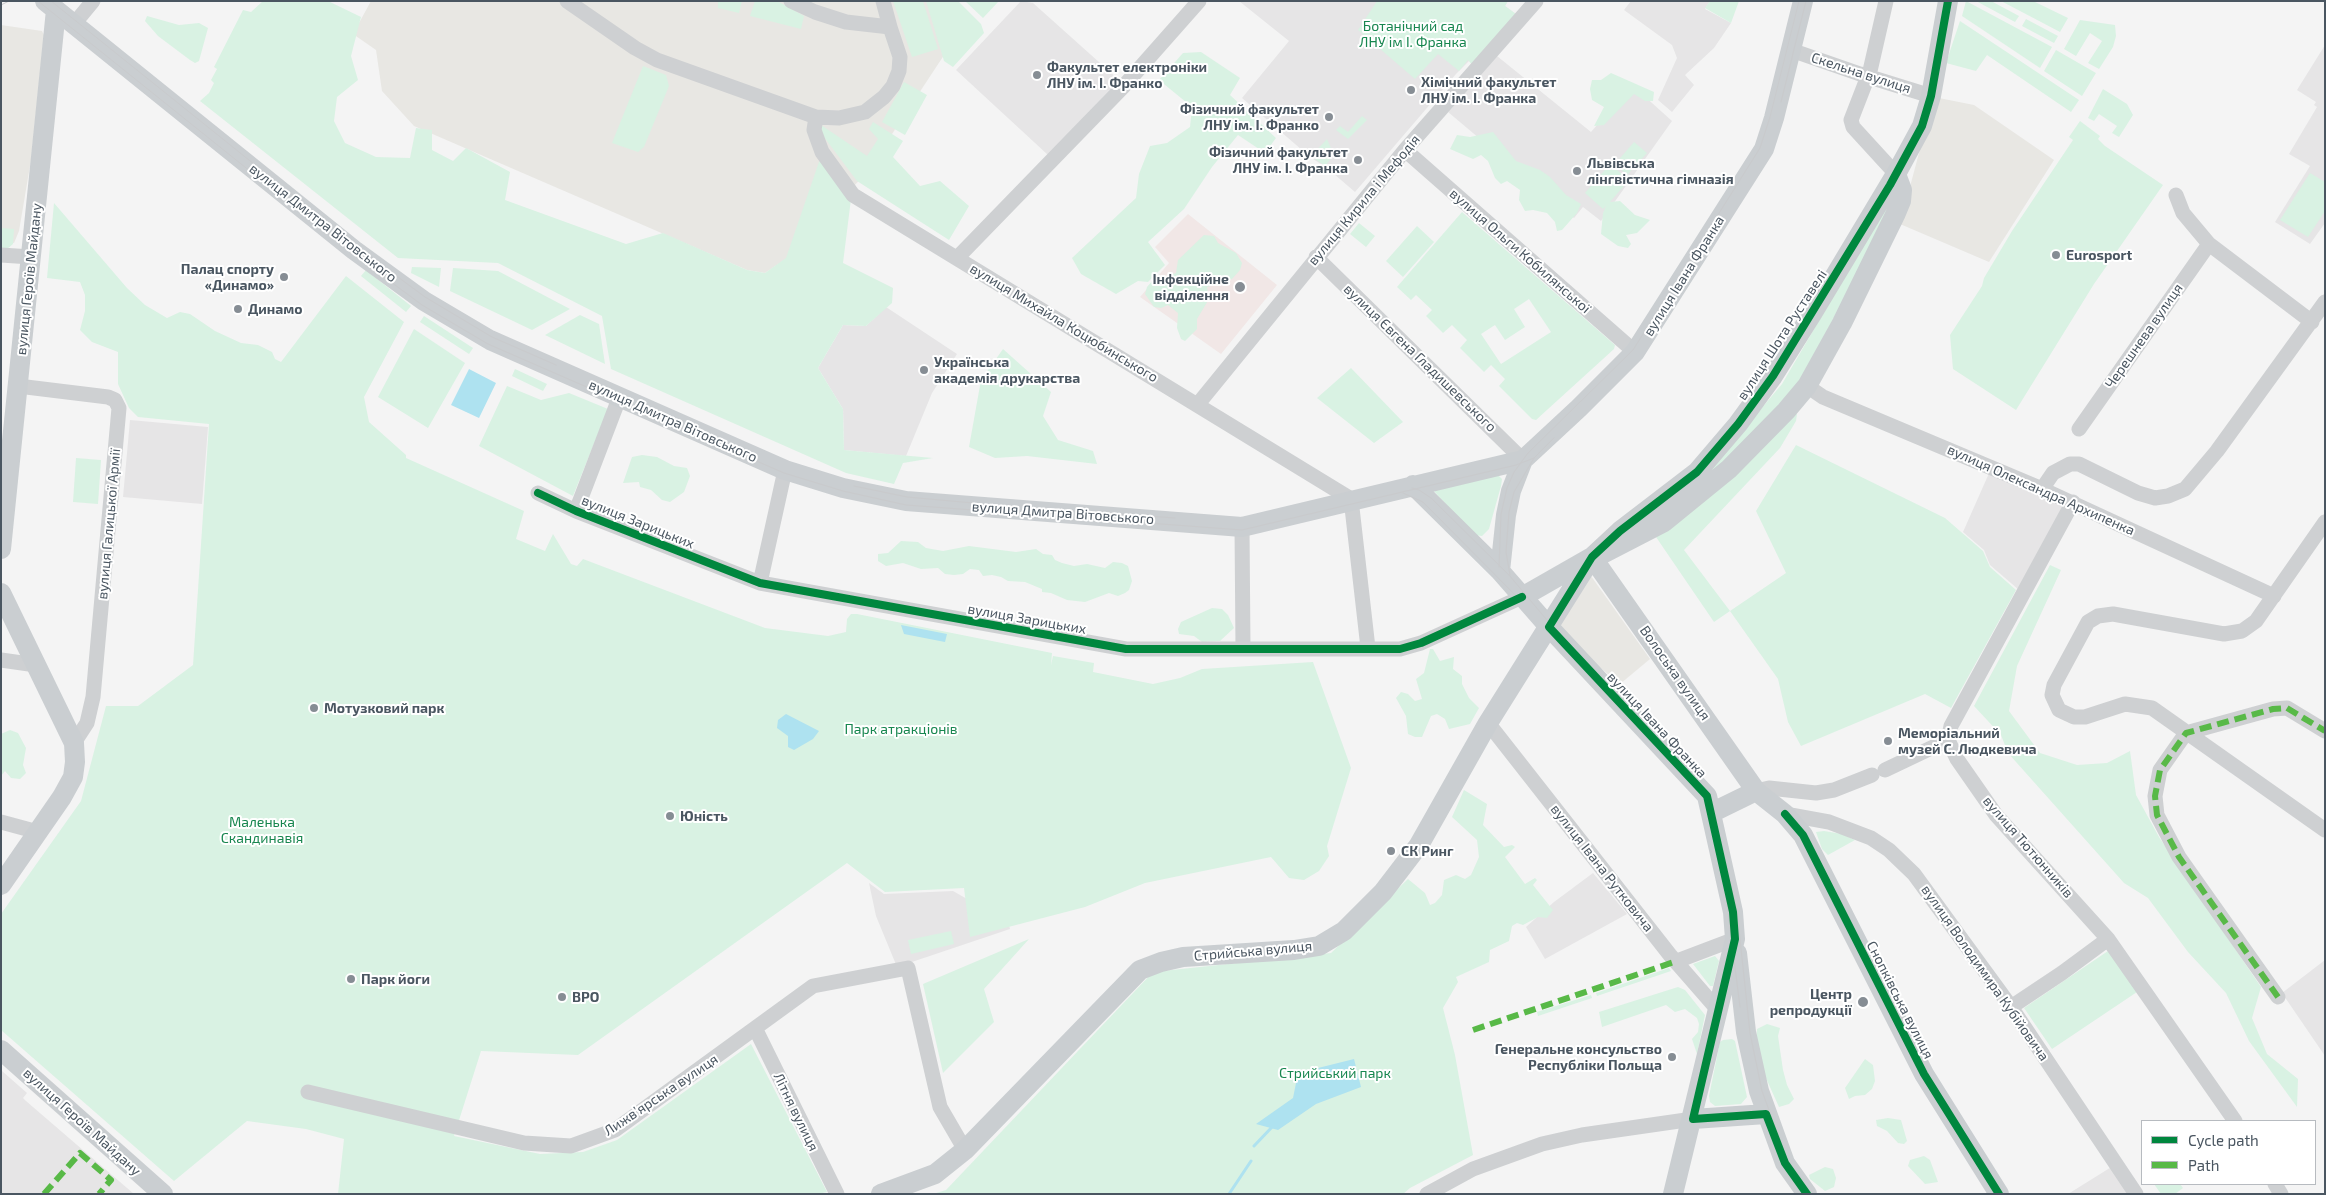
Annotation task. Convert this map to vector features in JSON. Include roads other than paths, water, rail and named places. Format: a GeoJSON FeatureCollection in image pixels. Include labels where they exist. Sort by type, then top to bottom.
{"type":"FeatureCollection","features":[{"type":"Feature","properties":{"kind":"main road","name":"вулиця Івана Франка"},"geometry":{"type":"LineString","coordinates":[[1523,460],[1636,352],[1764,149],[1803,1]]}},
{"type":"Feature","properties":{"kind":"main road","name":"вулиця Шота Руставелі"},"geometry":{"type":"LineString","coordinates":[[1549,627],[1592,557],[1620,532],[1697,472],[1738,424],[1773,376],[1896,174],[1922,126],[1930,96],[1948,1]]}},
{"type":"Feature","properties":{"kind":"main road","name":"вулиця Дмитра Вітовського"},"geometry":{"type":"LineString","coordinates":[[50,6],[354,250],[424,300],[490,340],[785,470],[844,488],[906,501],[1242,527],[1351,499],[1523,460]]}},
{"type":"Feature","properties":{"kind":"main road","name":"вулиця Героїв Майдану"},"geometry":{"type":"LineString","coordinates":[[1,549],[31,258],[50,6]]}},
{"type":"Feature","properties":{"kind":"main road"},"geometry":{"type":"LineString","coordinates":[[1522,597],[1592,557],[1604,553],[1664,522],[1729,469],[1776,422],[1807,386],[1842,323],[1901,201],[1902,190],[1896,174]]}},
{"type":"Feature","properties":{"kind":"main road"},"geometry":{"type":"LineString","coordinates":[[1500,571],[1506,515],[1511,491],[1523,460]]}},
{"type":"Feature","properties":{"kind":"main road","name":"вулиця Івана Франка"},"geometry":{"type":"LineString","coordinates":[[1413,485],[1500,571],[1549,627],[1706,796],[1733,912],[1735,939],[1693,1119],[1673,1194]]}},
{"type":"Feature","properties":{"kind":"main road","name":"Волоська вулиця"},"geometry":{"type":"LineString","coordinates":[[1592,557],[1756,790]]}},
{"type":"Feature","properties":{"kind":"main road"},"geometry":{"type":"LineString","coordinates":[[1,593],[74,743],[73,777],[1,885]]}},
{"type":"Feature","properties":{"kind":"main road","name":"Стрийська вулиця"},"geometry":{"type":"LineString","coordinates":[[880,1194],[935,1174],[965,1150],[1140,970],[1183,957],[1294,950],[1319,946],[1344,931],[1383,892],[1419,846],[1488,723],[1549,627]]}},
{"type":"Feature","properties":{"kind":"main road"},"geometry":{"type":"LineString","coordinates":[[1711,813],[1756,790]]}},
{"type":"Feature","properties":{"kind":"main road","name":"Снопківська вулиця"},"geometry":{"type":"LineString","coordinates":[[1756,790],[1785,814],[1803,835],[1924,1074],[1999,1194]]}},
{"type":"Feature","properties":{"kind":"main road"},"geometry":{"type":"LineString","coordinates":[[1735,939],[1746,1032],[1766,1114],[1785,1163],[1807,1194]]}},
{"type":"Feature","properties":{"kind":"main road"},"geometry":{"type":"LineString","coordinates":[[1716,1020],[1746,1032]]}},
{"type":"Feature","properties":{"kind":"main road","name":"вулиця Героїв Майдану"},"geometry":{"type":"LineString","coordinates":[[1,1050],[163,1194]]}},
{"type":"Feature","properties":{"kind":"main road"},"geometry":{"type":"LineString","coordinates":[[1693,1119],[1766,1114]]}},
{"type":"Feature","properties":{"kind":"street"},"geometry":{"type":"LineString","coordinates":[[74,24],[93,1]]}},
{"type":"Feature","properties":{"kind":"street"},"geometry":{"type":"LineString","coordinates":[[567,1],[635,48],[657,60],[816,117],[839,118],[865,112],[884,97],[893,86],[900,64],[900,57],[883,1]]}},
{"type":"Feature","properties":{"kind":"street"},"geometry":{"type":"LineString","coordinates":[[791,1],[814,12],[846,22],[890,27]]}},
{"type":"Feature","properties":{"kind":"street"},"geometry":{"type":"LineString","coordinates":[[957,258],[1123,87],[1199,1]]}},
{"type":"Feature","properties":{"kind":"street","name":"вулиця Кирила і Мефодія"},"geometry":{"type":"LineString","coordinates":[[1198,404],[1405,150],[1536,1]]}},
{"type":"Feature","properties":{"kind":"street"},"geometry":{"type":"LineString","coordinates":[[1886,1],[1868,77],[1851,120],[1854,127],[1896,174]]}},
{"type":"Feature","properties":{"kind":"street","name":"Скельна вулиця"},"geometry":{"type":"LineString","coordinates":[[1790,54],[1930,96]]}},
{"type":"Feature","properties":{"kind":"street","name":"вулиця Михайла Коцюбинського"},"geometry":{"type":"LineString","coordinates":[[816,117],[814,130],[822,152],[853,195],[1351,499]]}},
{"type":"Feature","properties":{"kind":"street","name":"вулиця Ольги Кобилянської"},"geometry":{"type":"LineString","coordinates":[[1405,150],[1636,352]]}},
{"type":"Feature","properties":{"kind":"street"},"geometry":{"type":"LineString","coordinates":[[2176,195],[2183,213],[2209,244],[2312,322]]}},
{"type":"Feature","properties":{"kind":"street","name":"Черешнева вулиця"},"geometry":{"type":"LineString","coordinates":[[2078,429],[2209,244]]}},
{"type":"Feature","properties":{"kind":"street"},"geometry":{"type":"LineString","coordinates":[[1,255],[31,258]]}},
{"type":"Feature","properties":{"kind":"street","name":"вулиця Євгена Гладишевського"},"geometry":{"type":"LineString","coordinates":[[1316,257],[1523,460]]}},
{"type":"Feature","properties":{"kind":"street"},"geometry":{"type":"LineString","coordinates":[[2042,488],[2053,473],[2070,464],[2079,464],[2138,493],[2155,498],[2168,496],[2185,489],[2200,474],[2325,302]]}},
{"type":"Feature","properties":{"kind":"street","name":"вулиця Галицької Армії"},"geometry":{"type":"LineString","coordinates":[[18,386],[108,397],[115,400],[119,408],[93,697],[87,723],[74,743]]}},
{"type":"Feature","properties":{"kind":"street","name":"вулиця Олександра Архипенка"},"geometry":{"type":"LineString","coordinates":[[1807,386],[1822,397],[2074,502],[2274,596]]}},
{"type":"Feature","properties":{"kind":"street"},"geometry":{"type":"LineString","coordinates":[[576,510],[620,396]]}},
{"type":"Feature","properties":{"kind":"street"},"geometry":{"type":"LineString","coordinates":[[760,583],[785,470]]}},
{"type":"Feature","properties":{"kind":"street","name":"вулиця Зарицьких"},"geometry":{"type":"LineString","coordinates":[[538,493],[760,583],[1126,649],[1400,649],[1422,643],[1522,597]]}},
{"type":"Feature","properties":{"kind":"street"},"geometry":{"type":"LineString","coordinates":[[1351,499],[1368,648]]}},
{"type":"Feature","properties":{"kind":"street"},"geometry":{"type":"LineString","coordinates":[[1756,790],[1769,788],[1816,793],[1834,790],[1948,740],[1951,726],[2074,502]]}},
{"type":"Feature","properties":{"kind":"street"},"geometry":{"type":"LineString","coordinates":[[2325,522],[2256,621],[2242,631],[2224,634],[2113,614],[2098,616],[2088,622],[2054,685],[2052,695],[2059,710],[2067,716],[2085,717],[2113,707],[2138,704],[2152,708],[2325,830]]}},
{"type":"Feature","properties":{"kind":"street"},"geometry":{"type":"LineString","coordinates":[[1242,527],[1243,649]]}},
{"type":"Feature","properties":{"kind":"street"},"geometry":{"type":"LineString","coordinates":[[1,660],[36,665]]}},
{"type":"Feature","properties":{"kind":"street"},"geometry":{"type":"LineString","coordinates":[[2278,997],[2179,857],[2157,816],[2154,796],[2160,770],[2186,733],[2273,709],[2287,708],[2325,731]]}},
{"type":"Feature","properties":{"kind":"street","name":"вулиця Івана Рутковича"},"geometry":{"type":"LineString","coordinates":[[1488,723],[1677,961],[1716,1020]]}},
{"type":"Feature","properties":{"kind":"street","name":"вулиця Тютюнників"},"geometry":{"type":"LineString","coordinates":[[1948,740],[1957,759],[1996,815],[2108,939],[2234,1120]]}},
{"type":"Feature","properties":{"kind":"street","name":"вулиця Володимира Кубійовича"},"geometry":{"type":"LineString","coordinates":[[1785,814],[1818,819],[1848,828],[1871,838],[1890,850],[1914,874],[2011,1007],[2136,1194]]}},
{"type":"Feature","properties":{"kind":"street"},"geometry":{"type":"LineString","coordinates":[[1,822],[38,832]]}},
{"type":"Feature","properties":{"kind":"street"},"geometry":{"type":"LineString","coordinates":[[1677,961],[1735,939]]}},
{"type":"Feature","properties":{"kind":"street"},"geometry":{"type":"LineString","coordinates":[[2011,1007],[2108,939]]}},
{"type":"Feature","properties":{"kind":"street","name":"Лижвʼярська вулиця"},"geometry":{"type":"LineString","coordinates":[[308,1092],[524,1143],[570,1146],[615,1130],[756,1030],[813,986],[908,968],[940,1107],[965,1150]]}},
{"type":"Feature","properties":{"kind":"street","name":"Літня вулиця"},"geometry":{"type":"LineString","coordinates":[[756,1030],[837,1194]]}},
{"type":"Feature","properties":{"kind":"street"},"geometry":{"type":"LineString","coordinates":[[1427,1194],[1473,1169],[1542,1144],[1624,1128],[1693,1119]]}},
{"type":"Feature","properties":{"kind":"water"},"geometry":{"type":"Polygon","coordinates":[[[469,369],[496,383],[479,418],[451,405],[469,369]]]}},
{"type":"Feature","properties":{"kind":"water"},"geometry":{"type":"Polygon","coordinates":[[[901,625],[947,634],[945,642],[904,634],[901,625]]]}},
{"type":"Feature","properties":{"kind":"water"},"geometry":{"type":"Polygon","coordinates":[[[786,714],[819,731],[813,739],[794,750],[788,747],[788,736],[777,728],[778,720],[786,714]]]}},
{"type":"Feature","properties":{"kind":"water"},"geometry":{"type":"Polygon","coordinates":[[[1354,1059],[1361,1087],[1316,1104],[1278,1130],[1256,1124],[1293,1098],[1298,1073],[1354,1059]]]}},
{"type":"Feature","properties":{"kind":"waterway"},"geometry":{"type":"LineString","coordinates":[[1254,1146],[1273,1126]]}},
{"type":"Feature","properties":{"kind":"waterway"},"geometry":{"type":"LineString","coordinates":[[1229,1194],[1251,1161]]}},
{"type":"Feature","properties":{"kind":"tram line"},"geometry":{"type":"LineString","coordinates":[[1,5],[9,1]]}},
{"type":"Feature","properties":{"kind":"tram line"},"geometry":{"type":"LineString","coordinates":[[38,1],[352,253],[422,305],[488,344],[784,473],[843,491],[906,505],[1242,530],[1516,465],[1534,458]]}},
{"type":"Feature","properties":{"kind":"tram line"},"geometry":{"type":"LineString","coordinates":[[51,1],[356,246],[425,297],[492,337],[556,365]]}},
{"type":"Feature","properties":{"kind":"tram line"},"geometry":{"type":"LineString","coordinates":[[1499,567],[1501,514],[1507,488],[1514,472],[1528,453],[1633,350],[1760,148],[1770,117],[1799,1]]}},
{"type":"Feature","properties":{"kind":"tram line"},"geometry":{"type":"LineString","coordinates":[[1781,102],[1806,1]]}},
{"type":"Feature","properties":{"kind":"tram line"},"geometry":{"type":"LineString","coordinates":[[1510,575],[1506,552],[1509,512],[1514,492],[1534,458],[1554,438]]}},
{"type":"Feature","properties":{"kind":"tram line"},"geometry":{"type":"LineString","coordinates":[[854,486],[907,497],[973,503]]}},
{"type":"Feature","properties":{"kind":"tram line"},"geometry":{"type":"LineString","coordinates":[[1412,488],[1431,498],[1509,575],[1557,632],[1706,790],[1714,811],[1737,911],[1750,1033],[1762,1091],[1788,1162],[1811,1194]]}},
{"type":"Feature","properties":{"kind":"tram line"},"geometry":{"type":"LineString","coordinates":[[1403,493],[1423,502],[1518,598]]}},
{"type":"Feature","properties":{"kind":"tram line"},"geometry":{"type":"LineString","coordinates":[[1093,512],[1175,518]]}},
{"type":"Feature","properties":{"kind":"tram line"},"geometry":{"type":"LineString","coordinates":[[1726,895],[1740,1007]]}},
{"type":"Feature","properties":{"kind":"place","name":"Факультет електроніки ЛНУ ім. І. Франко"},"geometry":{"type":"Point","coordinates":[1037,75]}},
{"type":"Feature","properties":{"kind":"place","name":"Хімічний факультет ЛНУ ім. І. Франка"},"geometry":{"type":"Point","coordinates":[1411,90]}},
{"type":"Feature","properties":{"kind":"place","name":"Фізичний факультет ЛНУ ім. І. Франко"},"geometry":{"type":"Point","coordinates":[1329,117]}},
{"type":"Feature","properties":{"kind":"place","name":"Фізичний факультет ЛНУ ім. І. Франка"},"geometry":{"type":"Point","coordinates":[1358,160]}},
{"type":"Feature","properties":{"kind":"place","name":"Львівська лінгвістична гімназія"},"geometry":{"type":"Point","coordinates":[1577,171]}},
{"type":"Feature","properties":{"kind":"place","name":"Eurosport"},"geometry":{"type":"Point","coordinates":[2056,255]}},
{"type":"Feature","properties":{"kind":"place","name":"Палац спорту «Динамо»"},"geometry":{"type":"Point","coordinates":[284,277]}},
{"type":"Feature","properties":{"kind":"place","name":"Інфекційне відділення"},"geometry":{"type":"Point","coordinates":[1240,287]}},
{"type":"Feature","properties":{"kind":"place","name":"Динамо"},"geometry":{"type":"Point","coordinates":[238,309]}},
{"type":"Feature","properties":{"kind":"place","name":"Українська академія друкарства"},"geometry":{"type":"Point","coordinates":[924,370]}},
{"type":"Feature","properties":{"kind":"place","name":"Мотузковий парк"},"geometry":{"type":"Point","coordinates":[314,708]}},
{"type":"Feature","properties":{"kind":"place","name":"Меморіальний музей С. Людкевича"},"geometry":{"type":"Point","coordinates":[1888,741]}},
{"type":"Feature","properties":{"kind":"place","name":"Юність"},"geometry":{"type":"Point","coordinates":[670,816]}},
{"type":"Feature","properties":{"kind":"place","name":"СК Ринг"},"geometry":{"type":"Point","coordinates":[1391,851]}},
{"type":"Feature","properties":{"kind":"place","name":"Парк йоги"},"geometry":{"type":"Point","coordinates":[351,979]}},
{"type":"Feature","properties":{"kind":"place","name":"ВРО"},"geometry":{"type":"Point","coordinates":[562,997]}},
{"type":"Feature","properties":{"kind":"place","name":"Центр репродукції"},"geometry":{"type":"Point","coordinates":[1863,1002]}},
{"type":"Feature","properties":{"kind":"place","name":"Генеральне консульство Республіки Польща"},"geometry":{"type":"Point","coordinates":[1672,1057]}},
{"type":"Feature","properties":{"kind":"park label","name":"Ботанічний сад ЛНУ ім І. Франка"},"geometry":{"type":"Point","coordinates":[1413,34]}},
{"type":"Feature","properties":{"kind":"park label","name":"Парк атракціонів"},"geometry":{"type":"Point","coordinates":[901,729]}},
{"type":"Feature","properties":{"kind":"park label","name":"Маленька Скандинавія"},"geometry":{"type":"Point","coordinates":[262,830]}},
{"type":"Feature","properties":{"kind":"park label","name":"Стрийський парк"},"geometry":{"type":"Point","coordinates":[1335,1073]}}]}
